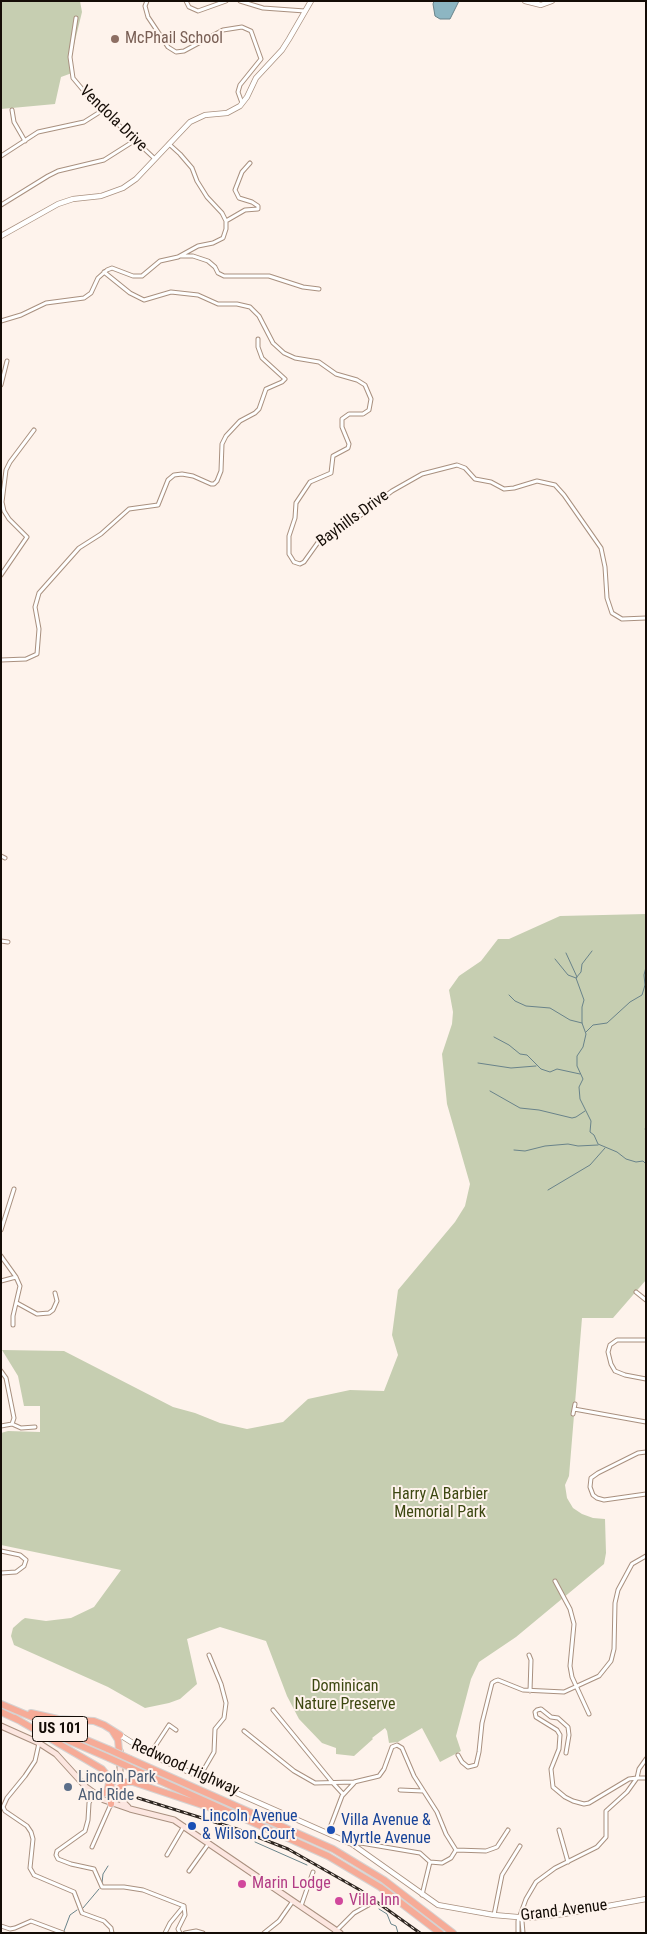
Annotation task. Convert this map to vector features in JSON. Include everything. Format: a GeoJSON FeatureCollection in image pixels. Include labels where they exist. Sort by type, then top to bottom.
{"type":"FeatureCollection","features":[{"type":"Feature","properties":{"kind":"highway","name":"Redwood Highway"},"geometry":{"type":"LineString","coordinates":[[1,1704],[298,1832],[332,1849],[384,1880],[453,1933]]}},
{"type":"Feature","properties":{"kind":"highway"},"geometry":{"type":"LineString","coordinates":[[13,1709],[58,1719],[94,1721],[120,1735]]}},
{"type":"Feature","properties":{"kind":"highway","name":"Redwood Highway"},"geometry":{"type":"LineString","coordinates":[[1,1712],[315,1849],[355,1871],[392,1896],[440,1933]]}},
{"type":"Feature","properties":{"kind":"highway"},"geometry":{"type":"LineString","coordinates":[[15,1718],[100,1768],[112,1787],[111,1804]]}},
{"type":"Feature","properties":{"kind":"highway"},"geometry":{"type":"LineString","coordinates":[[110,1728],[118,1740],[119,1750]]}},
{"type":"Feature","properties":{"kind":"highway"},"geometry":{"type":"LineString","coordinates":[[95,1795],[107,1792],[109,1780]]}},
{"type":"Feature","properties":{"kind":"highway"},"geometry":{"type":"LineString","coordinates":[[118,1789],[126,1782],[135,1782],[214,1810],[252,1821]]}},
{"type":"Feature","properties":{"kind":"main road"},"geometry":{"type":"LineString","coordinates":[[1,1726],[40,1744],[56,1754],[95,1795],[111,1804],[174,1820],[184,1826],[337,1932]]}},
{"type":"Feature","properties":{"kind":"main road"},"geometry":{"type":"LineString","coordinates":[[111,1804],[118,1789],[121,1772],[119,1750]]}},
{"type":"Feature","properties":{"kind":"main road"},"geometry":{"type":"LineString","coordinates":[[118,1789],[120,1799],[130,1809]]}},
{"type":"Feature","properties":{"kind":"street"},"geometry":{"type":"LineString","coordinates":[[148,1],[145,6],[148,17],[168,47],[176,52],[228,29],[245,28],[251,31],[261,57],[259,63],[240,85],[238,92],[243,104]]}},
{"type":"Feature","properties":{"kind":"street"},"geometry":{"type":"LineString","coordinates":[[186,1],[189,7],[198,11],[226,1]]}},
{"type":"Feature","properties":{"kind":"street"},"geometry":{"type":"LineString","coordinates":[[240,1],[263,8],[305,11]]}},
{"type":"Feature","properties":{"kind":"street"},"geometry":{"type":"LineString","coordinates":[[1,236],[58,204],[73,198],[101,196],[122,188],[136,179],[190,122],[205,115],[227,113],[243,104],[256,78],[282,50],[311,1]]}},
{"type":"Feature","properties":{"kind":"street"},"geometry":{"type":"LineString","coordinates":[[526,1],[541,5],[552,1]]}},
{"type":"Feature","properties":{"kind":"street","name":"Vendola Drive"},"geometry":{"type":"LineString","coordinates":[[76,18],[70,57],[71,73],[76,82],[134,141],[155,159]]}},
{"type":"Feature","properties":{"kind":"street"},"geometry":{"type":"LineString","coordinates":[[12,110],[14,122],[25,141]]}},
{"type":"Feature","properties":{"kind":"street"},"geometry":{"type":"LineString","coordinates":[[1,156],[38,132],[84,122],[103,110]]}},
{"type":"Feature","properties":{"kind":"street"},"geometry":{"type":"LineString","coordinates":[[1,205],[58,171],[104,160],[134,141]]}},
{"type":"Feature","properties":{"kind":"street"},"geometry":{"type":"LineString","coordinates":[[168,144],[192,168],[197,181],[207,197],[222,213],[226,221],[225,234],[220,240],[198,246],[181,256]]}},
{"type":"Feature","properties":{"kind":"street"},"geometry":{"type":"LineString","coordinates":[[226,221],[245,210],[258,209],[255,204],[238,198],[235,190],[242,172],[250,163]]}},
{"type":"Feature","properties":{"kind":"street"},"geometry":{"type":"LineString","coordinates":[[1,321],[21,315],[46,303],[84,298],[91,293],[95,283],[104,272],[112,268],[133,276],[142,276],[160,261],[181,256],[193,256],[208,261],[215,266],[218,273],[224,276],[269,276],[303,287],[319,289]]}},
{"type":"Feature","properties":{"kind":"street","name":"Bayhills Drive"},"geometry":{"type":"LineString","coordinates":[[104,272],[130,293],[144,300],[171,292],[198,295],[218,304],[237,304],[250,307],[261,318],[271,340],[284,353],[295,358],[319,362],[336,374],[357,380],[365,385],[371,399],[369,410],[363,414],[349,414],[342,420],[342,427],[349,444],[348,448],[333,456],[331,473],[310,482],[296,504],[295,518],[289,536],[290,554],[294,562],[300,564],[304,562],[319,541],[353,521],[392,490],[422,474],[457,465],[465,468],[475,479],[492,482],[504,489],[537,481],[554,485],[564,495],[601,548],[605,567],[607,598],[612,613],[622,619],[646,618]]}},
{"type":"Feature","properties":{"kind":"street"},"geometry":{"type":"LineString","coordinates":[[1,660],[26,659],[36,654],[39,629],[36,607],[39,593],[78,548],[101,534],[129,509],[158,505],[168,480],[174,475],[188,475],[211,484],[217,481],[220,471],[222,444],[226,436],[240,421],[255,414],[266,389],[285,379],[262,358],[258,347],[258,339]]}},
{"type":"Feature","properties":{"kind":"street"},"geometry":{"type":"LineString","coordinates":[[1,385],[7,361]]}},
{"type":"Feature","properties":{"kind":"street"},"geometry":{"type":"LineString","coordinates":[[1,575],[27,537],[5,514],[2,502],[6,470],[34,430]]}},
{"type":"Feature","properties":{"kind":"street"},"geometry":{"type":"LineString","coordinates":[[1,941],[8,942]]}},
{"type":"Feature","properties":{"kind":"street"},"geometry":{"type":"LineString","coordinates":[[1,1230],[14,1189]]}},
{"type":"Feature","properties":{"kind":"street"},"geometry":{"type":"LineString","coordinates":[[1,1256],[20,1286],[13,1316],[13,1325]]}},
{"type":"Feature","properties":{"kind":"street"},"geometry":{"type":"LineString","coordinates":[[1,1281],[16,1277]]}},
{"type":"Feature","properties":{"kind":"street"},"geometry":{"type":"LineString","coordinates":[[636,1292],[646,1300]]}},
{"type":"Feature","properties":{"kind":"street"},"geometry":{"type":"LineString","coordinates":[[17,1303],[37,1314],[49,1312],[53,1310],[58,1301],[55,1293]]}},
{"type":"Feature","properties":{"kind":"street"},"geometry":{"type":"LineString","coordinates":[[646,1340],[617,1340],[610,1345],[608,1352],[615,1371],[646,1379]]}},
{"type":"Feature","properties":{"kind":"street"},"geometry":{"type":"LineString","coordinates":[[1,1371],[6,1378],[14,1418],[12,1424]]}},
{"type":"Feature","properties":{"kind":"street"},"geometry":{"type":"LineString","coordinates":[[573,1414],[575,1404]]}},
{"type":"Feature","properties":{"kind":"street"},"geometry":{"type":"LineString","coordinates":[[574,1409],[646,1422]]}},
{"type":"Feature","properties":{"kind":"street"},"geometry":{"type":"LineString","coordinates":[[1,1426],[12,1424],[21,1428],[35,1427]]}},
{"type":"Feature","properties":{"kind":"street"},"geometry":{"type":"LineString","coordinates":[[646,1452],[638,1453],[598,1473],[592,1478],[590,1486],[597,1498],[604,1500],[646,1494]]}},
{"type":"Feature","properties":{"kind":"street"},"geometry":{"type":"LineString","coordinates":[[1,1551],[20,1555],[26,1560],[24,1566],[16,1572],[1,1573]]}},
{"type":"Feature","properties":{"kind":"street"},"geometry":{"type":"LineString","coordinates":[[458,1755],[468,1767],[473,1767],[478,1761],[482,1723],[492,1683],[498,1680],[530,1691],[564,1692],[599,1676],[611,1661],[614,1649],[614,1603],[618,1590],[632,1564],[646,1556]]}},
{"type":"Feature","properties":{"kind":"street"},"geometry":{"type":"LineString","coordinates":[[555,1580],[570,1609],[574,1624],[570,1666],[572,1677],[589,1714]]}},
{"type":"Feature","properties":{"kind":"street"},"geometry":{"type":"LineString","coordinates":[[200,1776],[214,1752],[215,1729],[224,1718],[226,1703],[221,1684],[209,1655]]}},
{"type":"Feature","properties":{"kind":"street"},"geometry":{"type":"LineString","coordinates":[[529,1655],[531,1660],[530,1691]]}},
{"type":"Feature","properties":{"kind":"street"},"geometry":{"type":"LineString","coordinates":[[566,1753],[569,1735],[568,1727],[558,1718],[551,1717],[541,1709],[537,1710],[535,1712],[536,1717],[558,1730],[560,1735],[559,1749],[551,1769],[551,1775],[552,1787],[565,1797],[580,1803],[590,1802],[624,1782],[636,1778],[646,1778]]}},
{"type":"Feature","properties":{"kind":"street"},"geometry":{"type":"LineString","coordinates":[[273,1710],[343,1794]]}},
{"type":"Feature","properties":{"kind":"street"},"geometry":{"type":"LineString","coordinates":[[150,1754],[169,1725],[176,1730]]}},
{"type":"Feature","properties":{"kind":"street"},"geometry":{"type":"LineString","coordinates":[[244,1731],[294,1771],[315,1783],[355,1782],[379,1776],[384,1769],[392,1747],[397,1745],[402,1748],[414,1776],[437,1812],[446,1834],[456,1850]]}},
{"type":"Feature","properties":{"kind":"street","name":"Grand Avenue"},"geometry":{"type":"LineString","coordinates":[[120,1735],[150,1754],[352,1844],[438,1905],[520,1918],[564,1914],[646,1899]]}},
{"type":"Feature","properties":{"kind":"street"},"geometry":{"type":"LineString","coordinates":[[119,1750],[120,1745],[124,1743],[135,1746]]}},
{"type":"Feature","properties":{"kind":"street"},"geometry":{"type":"LineString","coordinates":[[40,1744],[35,1761],[26,1776],[7,1798],[3,1807],[5,1811],[27,1826],[31,1832],[30,1868],[34,1875],[74,1892],[82,1913],[104,1921],[111,1928],[112,1933]]}},
{"type":"Feature","properties":{"kind":"street"},"geometry":{"type":"LineString","coordinates":[[518,1933],[518,1921],[526,1899],[536,1882],[548,1872],[589,1853],[605,1840],[606,1811],[627,1792],[646,1759]]}},
{"type":"Feature","properties":{"kind":"street"},"geometry":{"type":"LineString","coordinates":[[328,1833],[343,1794],[355,1782]]}},
{"type":"Feature","properties":{"kind":"street"},"geometry":{"type":"LineString","coordinates":[[400,1790],[423,1791]]}},
{"type":"Feature","properties":{"kind":"street"},"geometry":{"type":"LineString","coordinates":[[95,1795],[90,1803],[88,1820],[84,1831],[57,1851],[58,1859],[94,1869],[102,1887],[124,1887],[143,1890],[184,1906]]}},
{"type":"Feature","properties":{"kind":"street"},"geometry":{"type":"LineString","coordinates":[[92,1847],[111,1804]]}},
{"type":"Feature","properties":{"kind":"street"},"geometry":{"type":"LineString","coordinates":[[166,1855],[184,1826]]}},
{"type":"Feature","properties":{"kind":"street"},"geometry":{"type":"LineString","coordinates":[[456,1850],[486,1850],[497,1847],[508,1830]]}},
{"type":"Feature","properties":{"kind":"street"},"geometry":{"type":"LineString","coordinates":[[559,1830],[568,1862]]}},
{"type":"Feature","properties":{"kind":"street"},"geometry":{"type":"LineString","coordinates":[[352,1844],[361,1843],[420,1853],[430,1862],[442,1863],[451,1858],[456,1850]]}},
{"type":"Feature","properties":{"kind":"street"},"geometry":{"type":"LineString","coordinates":[[190,1871],[209,1844]]}},
{"type":"Feature","properties":{"kind":"street"},"geometry":{"type":"LineString","coordinates":[[494,1915],[502,1875],[520,1846]]}},
{"type":"Feature","properties":{"kind":"street"},"geometry":{"type":"LineString","coordinates":[[422,1895],[430,1862]]}},
{"type":"Feature","properties":{"kind":"street"},"geometry":{"type":"LineString","coordinates":[[300,1906],[313,1872]]}},
{"type":"Feature","properties":{"kind":"street"},"geometry":{"type":"LineString","coordinates":[[264,1933],[279,1921],[292,1901]]}},
{"type":"Feature","properties":{"kind":"street"},"geometry":{"type":"LineString","coordinates":[[337,1932],[354,1913],[372,1903]]}},
{"type":"Feature","properties":{"kind":"street"},"geometry":{"type":"LineString","coordinates":[[165,1933],[170,1923],[184,1906]]}},
{"type":"Feature","properties":{"kind":"street"},"geometry":{"type":"LineString","coordinates":[[180,1933],[178,1929],[185,1915],[184,1906]]}},
{"type":"Feature","properties":{"kind":"street"},"geometry":{"type":"LineString","coordinates":[[520,1918],[522,1921],[522,1933]]}},
{"type":"Feature","properties":{"kind":"street"},"geometry":{"type":"LineString","coordinates":[[1,1926],[10,1929],[31,1921],[63,1933]]}},
{"type":"Feature","properties":{"kind":"street"},"geometry":{"type":"LineString","coordinates":[[185,1933],[196,1931],[203,1933]]}},
{"type":"Feature","properties":{"kind":"green space"},"geometry":{"type":"Polygon","coordinates":[[[1,1],[80,1],[82,12],[72,53],[72,73],[61,77],[55,104],[1,109],[1,1]]]}},
{"type":"Feature","properties":{"kind":"green space","name":"Harry A Barbier Memorial Park"},"geometry":{"type":"Polygon","coordinates":[[[646,914],[646,1280],[613,1318],[582,1318],[569,1476],[565,1485],[567,1498],[573,1508],[593,1518],[605,1519],[606,1553],[604,1564],[516,1637],[479,1662],[471,1679],[456,1736],[461,1751],[440,1762],[422,1728],[398,1742],[389,1743],[385,1728],[354,1756],[336,1754],[336,1748],[322,1743],[299,1719],[287,1696],[266,1641],[220,1627],[187,1639],[197,1684],[180,1699],[145,1708],[108,1687],[14,1645],[11,1636],[13,1628],[22,1620],[25,1618],[46,1621],[71,1618],[94,1607],[121,1570],[1,1545],[1,1433],[8,1431],[40,1432],[40,1406],[24,1406],[18,1376],[2,1350],[64,1351],[173,1407],[220,1423],[247,1429],[283,1422],[308,1399],[350,1390],[384,1391],[398,1355],[392,1335],[398,1290],[455,1222],[465,1206],[470,1184],[447,1104],[442,1054],[452,1024],[453,1012],[449,990],[459,976],[481,961],[498,939],[509,939],[560,916],[646,914]]]}},
{"type":"Feature","properties":{"kind":"water"},"geometry":{"type":"Polygon","coordinates":[[[434,1],[459,1],[450,19],[440,19],[435,16],[434,1]]]}},
{"type":"Feature","properties":{"kind":"waterway"},"geometry":{"type":"LineString","coordinates":[[592,951],[582,964],[581,972],[576,978],[584,1000],[582,1023],[586,1034],[583,1047],[577,1056],[577,1066],[583,1079],[579,1087],[580,1099],[591,1121],[590,1132],[594,1135],[598,1144],[617,1152],[626,1159],[636,1162],[643,1161],[646,1164]]}},
{"type":"Feature","properties":{"kind":"waterway"},"geometry":{"type":"LineString","coordinates":[[566,953],[577,977]]}},
{"type":"Feature","properties":{"kind":"waterway"},"geometry":{"type":"LineString","coordinates":[[555,959],[568,975],[576,978]]}},
{"type":"Feature","properties":{"kind":"waterway"},"geometry":{"type":"LineString","coordinates":[[586,1032],[593,1025],[607,1023],[630,1002],[642,995],[645,985],[644,975],[646,967]]}},
{"type":"Feature","properties":{"kind":"waterway"},"geometry":{"type":"LineString","coordinates":[[509,995],[515,1001],[526,1006],[550,1008],[570,1020],[582,1023]]}},
{"type":"Feature","properties":{"kind":"waterway"},"geometry":{"type":"LineString","coordinates":[[494,1037],[509,1045],[520,1054],[527,1055],[541,1069],[550,1072],[557,1069],[580,1074]]}},
{"type":"Feature","properties":{"kind":"waterway"},"geometry":{"type":"LineString","coordinates":[[478,1063],[511,1068],[536,1066]]}},
{"type":"Feature","properties":{"kind":"waterway"},"geometry":{"type":"LineString","coordinates":[[490,1091],[520,1108],[539,1110],[572,1118],[585,1111]]}},
{"type":"Feature","properties":{"kind":"waterway"},"geometry":{"type":"LineString","coordinates":[[514,1150],[525,1151],[545,1146],[568,1144],[578,1146],[598,1145]]}},
{"type":"Feature","properties":{"kind":"waterway"},"geometry":{"type":"LineString","coordinates":[[548,1190],[590,1165],[605,1148]]}},
{"type":"Feature","properties":{"kind":"waterway"},"geometry":{"type":"LineString","coordinates":[[255,1842],[307,1865]]}},
{"type":"Feature","properties":{"kind":"waterway"},"geometry":{"type":"LineString","coordinates":[[102,1883],[103,1874],[108,1866]]}},
{"type":"Feature","properties":{"kind":"waterway"},"geometry":{"type":"LineString","coordinates":[[83,1908],[99,1889]]}},
{"type":"Feature","properties":{"kind":"waterway"},"geometry":{"type":"LineString","coordinates":[[379,1909],[387,1914],[391,1924],[396,1926],[398,1933]]}},
{"type":"Feature","properties":{"kind":"waterway"},"geometry":{"type":"LineString","coordinates":[[64,1931],[70,1915],[77,1910]]}},
{"type":"Feature","properties":{"kind":"railway"},"geometry":{"type":"LineString","coordinates":[[138,1798],[237,1829],[288,1849],[360,1890],[420,1933]]}},
{"type":"Feature","properties":{"kind":"place","name":"McPhail School"},"geometry":{"type":"Point","coordinates":[115,39]}},
{"type":"Feature","properties":{"kind":"place","name":"Lincoln Park And Ride"},"geometry":{"type":"Point","coordinates":[68,1787]}},
{"type":"Feature","properties":{"kind":"place","name":"Lincoln Avenue & Wilson Court"},"geometry":{"type":"Point","coordinates":[192,1826]}},
{"type":"Feature","properties":{"kind":"place","name":"Villa Avenue & Myrtle Avenue"},"geometry":{"type":"Point","coordinates":[331,1830]}},
{"type":"Feature","properties":{"kind":"place","name":"Marin Lodge"},"geometry":{"type":"Point","coordinates":[242,1884]}},
{"type":"Feature","properties":{"kind":"place","name":"Villa Inn"},"geometry":{"type":"Point","coordinates":[339,1901]}},
{"type":"Feature","properties":{"kind":"park label","name":"Dominican Nature Preserve"},"geometry":{"type":"Point","coordinates":[345,1696]}}]}
